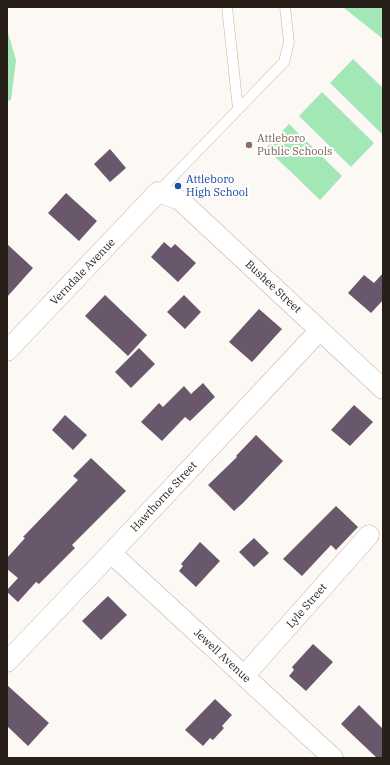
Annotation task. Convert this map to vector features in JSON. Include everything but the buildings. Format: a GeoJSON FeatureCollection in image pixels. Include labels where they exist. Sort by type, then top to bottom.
{"type":"FeatureCollection","features":[{"type":"Feature","properties":{"kind":"street","name":"Bushee Street"},"geometry":{"type":"LineString","coordinates":[[158,192],[180,200],[383,389]]}},
{"type":"Feature","properties":{"kind":"street","name":"Verndale Avenue"},"geometry":{"type":"LineString","coordinates":[[7,351],[158,192]]}},
{"type":"Feature","properties":{"kind":"street","name":"Hawthorne Street"},"geometry":{"type":"LineString","coordinates":[[7,662],[320,330]]}},
{"type":"Feature","properties":{"kind":"street","name":"Lyle Street"},"geometry":{"type":"LineString","coordinates":[[244,676],[369,535]]}},
{"type":"Feature","properties":{"kind":"street","name":"Jewell Avenue"},"geometry":{"type":"LineString","coordinates":[[111,553],[333,758]]}},
{"type":"Feature","properties":{"kind":"lane"},"geometry":{"type":"LineString","coordinates":[[227,7],[238,109]]}},
{"type":"Feature","properties":{"kind":"lane"},"geometry":{"type":"LineString","coordinates":[[158,192],[284,62],[289,42],[284,7]]}},
{"type":"Feature","properties":{"kind":"green space"},"geometry":{"type":"Polygon","coordinates":[[[383,7],[383,39],[344,8],[383,7]]]}},
{"type":"Feature","properties":{"kind":"green space"},"geometry":{"type":"Polygon","coordinates":[[[7,29],[16,60],[11,100],[7,101],[7,29]]]}},
{"type":"Feature","properties":{"kind":"green space"},"geometry":{"type":"Polygon","coordinates":[[[353,59],[383,88],[383,135],[330,83],[353,59]]]}},
{"type":"Feature","properties":{"kind":"green space"},"geometry":{"type":"Polygon","coordinates":[[[322,92],[374,143],[351,167],[299,116],[322,92]]]}},
{"type":"Feature","properties":{"kind":"green space"},"geometry":{"type":"Polygon","coordinates":[[[289,124],[342,176],[320,200],[266,148],[289,124]]]}},
{"type":"Feature","properties":{"kind":"place","name":"Attleboro Public Schools"},"geometry":{"type":"Point","coordinates":[249,145]}},
{"type":"Feature","properties":{"kind":"place","name":"Attleboro High School"},"geometry":{"type":"Point","coordinates":[178,186]}}]}
